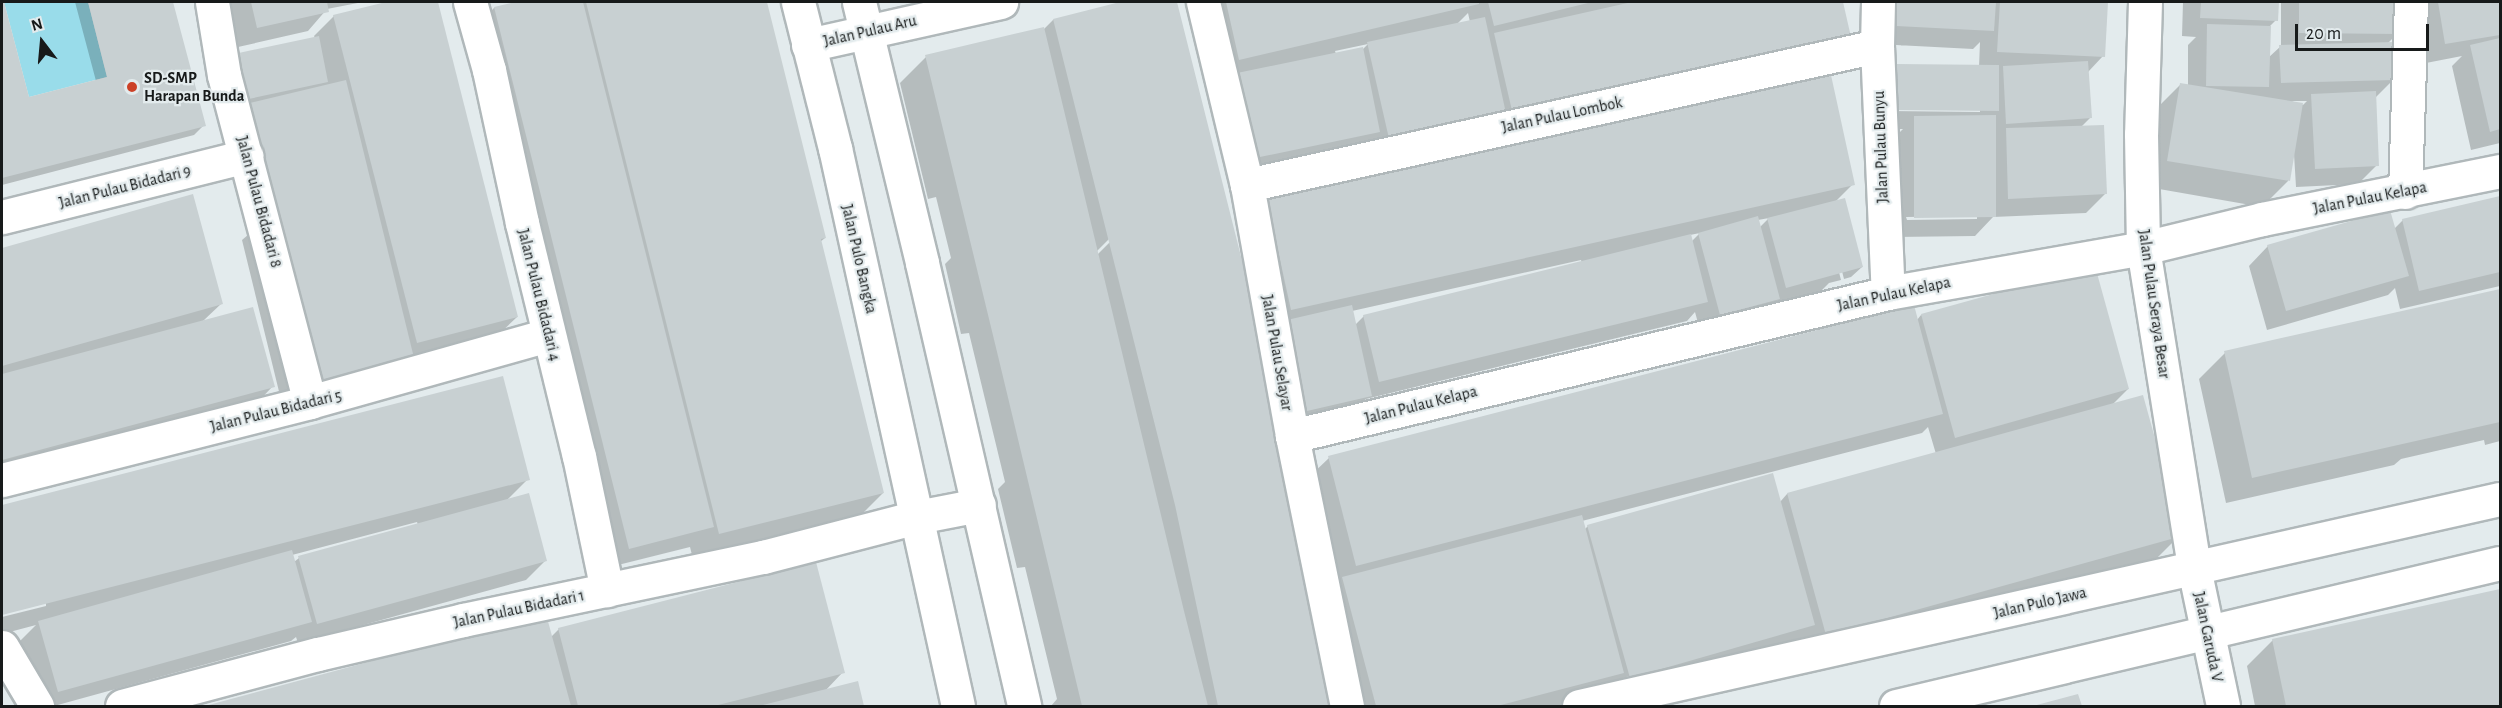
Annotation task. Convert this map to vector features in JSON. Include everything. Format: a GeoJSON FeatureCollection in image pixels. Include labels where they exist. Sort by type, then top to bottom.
{"type":"FeatureCollection","features":[{"type":"Feature","properties":{"kind":"street","name":"Jalan Pulau Bidadari 8"},"geometry":{"type":"LineString","coordinates":[[212,2],[224,75],[248,156],[310,402]]}},
{"type":"Feature","properties":{"kind":"street","name":"Jalan Pulau Bidadari 4"},"geometry":{"type":"LineString","coordinates":[[470,2],[489,70],[548,335],[579,456],[607,590]]}},
{"type":"Feature","properties":{"kind":"street","name":"Jalan Pulo Bangka"},"geometry":{"type":"LineString","coordinates":[[798,2],[835,148],[958,706]]}},
{"type":"Feature","properties":{"kind":"street","name":"Jalan Pulau Aru"},"geometry":{"type":"LineString","coordinates":[[808,45],[862,16],[1001,2]]}},
{"type":"Feature","properties":{"kind":"street","name":"Jalan Pulau Selayar"},"geometry":{"type":"LineString","coordinates":[[1203,2],[1247,185],[1292,436],[1347,706]]}},
{"type":"Feature","properties":{"kind":"street","name":"Jalan Pulau Bunyu"},"geometry":{"type":"LineString","coordinates":[[1878,2],[1877,46],[1888,293]]}},
{"type":"Feature","properties":{"kind":"street","name":"Jalan Pulau Seraya Besar"},"geometry":{"type":"LineString","coordinates":[[2145,2],[2141,134],[2143,248],[2194,568]]}},
{"type":"Feature","properties":{"kind":"street"},"geometry":{"type":"LineString","coordinates":[[2405,192],[2411,2]]}},
{"type":"Feature","properties":{"kind":"street"},"geometry":{"type":"LineString","coordinates":[[862,16],[979,505],[1024,706]]}},
{"type":"Feature","properties":{"kind":"street","name":"Jalan Pulau Lombok"},"geometry":{"type":"LineString","coordinates":[[1247,185],[1877,46]]}},
{"type":"Feature","properties":{"kind":"street","name":"Jalan Pulau Bidadari 9"},"geometry":{"type":"LineString","coordinates":[[2,217],[248,156]]}},
{"type":"Feature","properties":{"kind":"street","name":"Jalan Pulau Kelapa"},"geometry":{"type":"LineString","coordinates":[[1292,436],[1888,293],[2143,248],[2262,219],[2405,192],[2500,171]]}},
{"type":"Feature","properties":{"kind":"street","name":"Jalan Pulau Bidadari 5"},"geometry":{"type":"LineString","coordinates":[[2,480],[310,402],[548,335]]}},
{"type":"Feature","properties":{"kind":"street","name":"Jalan Pulo Jawa"},"geometry":{"type":"LineString","coordinates":[[1579,706],[2500,499]]}},
{"type":"Feature","properties":{"kind":"street"},"geometry":{"type":"LineString","coordinates":[[917,517],[979,505]]}},
{"type":"Feature","properties":{"kind":"street","name":"Jalan Pulau Bidadari 1"},"geometry":{"type":"LineString","coordinates":[[122,706],[318,654],[764,557],[917,517]]}},
{"type":"Feature","properties":{"kind":"street"},"geometry":{"type":"LineString","coordinates":[[1896,706],[2500,563]]}},
{"type":"Feature","properties":{"kind":"street","name":"Jalan Garuda V"},"geometry":{"type":"LineString","coordinates":[[2194,568],[2206,634],[2223,706]]}},
{"type":"Feature","properties":{"kind":"street"},"geometry":{"type":"LineString","coordinates":[[2,647],[37,706]]}},
{"type":"Feature","properties":{"kind":"shaded area"},"geometry":{"type":"Polygon","coordinates":[[[4,2],[88,2],[107,77],[29,97],[4,2]]]}},
{"type":"Feature","properties":{"kind":"building","name":"SD-SMP Harapan Bunda"},"geometry":{"type":"Polygon","coordinates":[[[2,2],[4,2],[29,97],[107,77],[88,2],[173,2],[206,126],[2,178],[2,2]]]}},
{"type":"Feature","properties":{"kind":"building"},"geometry":{"type":"Polygon","coordinates":[[[251,2],[327,2],[329,12],[257,28],[251,2]]]}},
{"type":"Feature","properties":{"kind":"building"},"geometry":{"type":"Polygon","coordinates":[[[386,2],[438,2],[518,317],[417,343],[333,15],[386,2]]]}},
{"type":"Feature","properties":{"kind":"building"},"geometry":{"type":"Polygon","coordinates":[[[515,2],[583,2],[714,527],[629,549],[494,7],[515,2]]]}},
{"type":"Feature","properties":{"kind":"building"},"geometry":{"type":"Polygon","coordinates":[[[586,2],[767,2],[826,238],[821,239],[884,493],[719,534],[586,2]]]}},
{"type":"Feature","properties":{"kind":"building"},"geometry":{"type":"Polygon","coordinates":[[[1120,2],[1177,2],[1264,348],[1334,706],[1218,706],[1175,505],[1053,19],[1120,2]]]}},
{"type":"Feature","properties":{"kind":"building"},"geometry":{"type":"Polygon","coordinates":[[[1226,2],[1479,2],[1479,4],[1239,60],[1226,2]]]}},
{"type":"Feature","properties":{"kind":"building"},"geometry":{"type":"Polygon","coordinates":[[[1488,2],[1592,2],[1494,26],[1488,2]]]}},
{"type":"Feature","properties":{"kind":"building"},"geometry":{"type":"Polygon","coordinates":[[[1632,2],[1843,2],[1851,37],[1513,115],[1494,33],[1632,2]]]}},
{"type":"Feature","properties":{"kind":"building"},"geometry":{"type":"Polygon","coordinates":[[[1897,2],[1996,2],[1994,31],[1896,26],[1897,2]]]}},
{"type":"Feature","properties":{"kind":"building"},"geometry":{"type":"Polygon","coordinates":[[[2000,2],[2108,2],[2105,57],[1997,52],[2000,2]]]}},
{"type":"Feature","properties":{"kind":"building"},"geometry":{"type":"Polygon","coordinates":[[[2201,2],[2279,2],[2278,21],[2200,18],[2201,2]]]}},
{"type":"Feature","properties":{"kind":"building"},"geometry":{"type":"Polygon","coordinates":[[[2299,2],[2399,2],[2398,34],[2299,33],[2299,2]]]}},
{"type":"Feature","properties":{"kind":"building"},"geometry":{"type":"Polygon","coordinates":[[[2438,2],[2500,2],[2500,35],[2445,44],[2438,2]]]}},
{"type":"Feature","properties":{"kind":"building"},"geometry":{"type":"Polygon","coordinates":[[[1485,17],[1507,118],[1390,143],[1367,42],[1485,17]]]}},
{"type":"Feature","properties":{"kind":"building"},"geometry":{"type":"Polygon","coordinates":[[[2207,24],[2271,26],[2269,87],[2206,86],[2207,24]]]}},
{"type":"Feature","properties":{"kind":"building"},"geometry":{"type":"Polygon","coordinates":[[[1044,27],[1208,706],[1082,706],[925,55],[1044,27]]]}},
{"type":"Feature","properties":{"kind":"building"},"geometry":{"type":"Polygon","coordinates":[[[319,36],[328,82],[244,100],[234,54],[319,36]]]}},
{"type":"Feature","properties":{"kind":"building"},"geometry":{"type":"Polygon","coordinates":[[[2500,38],[2500,129],[2490,132],[2470,45],[2500,38]]]}},
{"type":"Feature","properties":{"kind":"building"},"geometry":{"type":"Polygon","coordinates":[[[2394,42],[2395,80],[2281,83],[2279,45],[2394,42]]]}},
{"type":"Feature","properties":{"kind":"building"},"geometry":{"type":"Polygon","coordinates":[[[1363,47],[1380,132],[1255,158],[1237,73],[1363,47]]]}},
{"type":"Feature","properties":{"kind":"building"},"geometry":{"type":"Polygon","coordinates":[[[2088,61],[2092,118],[2006,124],[2003,66],[2088,61]]]}},
{"type":"Feature","properties":{"kind":"building"},"geometry":{"type":"Polygon","coordinates":[[[1896,64],[1999,65],[1999,111],[1895,110],[1896,64]]]}},
{"type":"Feature","properties":{"kind":"building"},"geometry":{"type":"Polygon","coordinates":[[[1831,75],[1855,185],[1291,310],[1267,200],[1831,75]]]}},
{"type":"Feature","properties":{"kind":"building"},"geometry":{"type":"Polygon","coordinates":[[[346,80],[415,362],[310,387],[241,105],[346,80]]]}},
{"type":"Feature","properties":{"kind":"building"},"geometry":{"type":"Polygon","coordinates":[[[2180,83],[2303,103],[2290,181],[2167,161],[2180,83]]]}},
{"type":"Feature","properties":{"kind":"building"},"geometry":{"type":"Polygon","coordinates":[[[2376,91],[2379,166],[2315,169],[2311,94],[2376,91]]]}},
{"type":"Feature","properties":{"kind":"building"},"geometry":{"type":"Polygon","coordinates":[[[1996,115],[1996,217],[1914,218],[1914,116],[1996,115]]]}},
{"type":"Feature","properties":{"kind":"building"},"geometry":{"type":"Polygon","coordinates":[[[2104,125],[2107,194],[2008,199],[2006,128],[2104,125]]]}},
{"type":"Feature","properties":{"kind":"building"},"geometry":{"type":"Polygon","coordinates":[[[193,194],[223,304],[2,366],[2,248],[193,194]]]}},
{"type":"Feature","properties":{"kind":"building"},"geometry":{"type":"Polygon","coordinates":[[[2500,196],[2500,272],[2419,291],[2402,219],[2500,196]]]}},
{"type":"Feature","properties":{"kind":"building"},"geometry":{"type":"Polygon","coordinates":[[[1845,198],[1863,267],[1786,288],[1767,218],[1845,198]]]}},
{"type":"Feature","properties":{"kind":"building"},"geometry":{"type":"Polygon","coordinates":[[[2390,210],[2409,276],[2286,311],[2267,245],[2390,210]]]}},
{"type":"Feature","properties":{"kind":"building"},"geometry":{"type":"Polygon","coordinates":[[[1758,216],[1780,299],[1720,315],[1698,233],[1758,216]]]}},
{"type":"Feature","properties":{"kind":"building"},"geometry":{"type":"Polygon","coordinates":[[[1691,234],[1708,302],[1379,382],[1363,315],[1691,234]]]}},
{"type":"Feature","properties":{"kind":"building"},"geometry":{"type":"Polygon","coordinates":[[[2095,266],[2129,389],[1955,438],[1921,314],[2095,266]]]}},
{"type":"Feature","properties":{"kind":"building"},"geometry":{"type":"Polygon","coordinates":[[[2500,289],[2500,422],[2252,478],[2224,351],[2500,289]]]}},
{"type":"Feature","properties":{"kind":"building"},"geometry":{"type":"Polygon","coordinates":[[[1352,305],[1372,396],[1307,411],[1287,320],[1352,305]]]}},
{"type":"Feature","properties":{"kind":"building"},"geometry":{"type":"Polygon","coordinates":[[[1914,305],[1943,414],[1356,566],[1328,456],[1914,305]]]}},
{"type":"Feature","properties":{"kind":"building"},"geometry":{"type":"Polygon","coordinates":[[[253,307],[275,387],[2,460],[2,374],[253,307]]]}},
{"type":"Feature","properties":{"kind":"building"},"geometry":{"type":"Polygon","coordinates":[[[503,376],[530,480],[2,615],[2,505],[503,376]]]}},
{"type":"Feature","properties":{"kind":"building"},"geometry":{"type":"Polygon","coordinates":[[[2143,395],[2182,536],[1826,635],[1787,493],[2143,395]]]}},
{"type":"Feature","properties":{"kind":"building"},"geometry":{"type":"Polygon","coordinates":[[[1773,473],[1815,625],[1630,678],[1587,525],[1773,473]]]}},
{"type":"Feature","properties":{"kind":"building"},"geometry":{"type":"Polygon","coordinates":[[[529,493],[547,561],[317,624],[298,556],[529,493]]]}},
{"type":"Feature","properties":{"kind":"building"},"geometry":{"type":"Polygon","coordinates":[[[1582,515],[1624,673],[1497,706],[1376,706],[1342,577],[1582,515]]]}},
{"type":"Feature","properties":{"kind":"building"},"geometry":{"type":"Polygon","coordinates":[[[292,550],[312,622],[58,692],[38,621],[292,550]]]}},
{"type":"Feature","properties":{"kind":"building"},"geometry":{"type":"Polygon","coordinates":[[[816,562],[845,673],[714,706],[578,706],[558,628],[816,562]]]}},
{"type":"Feature","properties":{"kind":"building"},"geometry":{"type":"Polygon","coordinates":[[[2500,589],[2500,706],[2286,706],[2272,639],[2500,589]]]}},
{"type":"Feature","properties":{"kind":"building"},"geometry":{"type":"Polygon","coordinates":[[[546,614],[571,706],[205,706],[546,614]]]}},
{"type":"Feature","properties":{"kind":"building"},"geometry":{"type":"Polygon","coordinates":[[[858,681],[864,706],[759,706],[858,681]]]}},
{"type":"Feature","properties":{"kind":"building"},"geometry":{"type":"Polygon","coordinates":[[[2078,694],[2082,706],[2033,706],[2078,694]]]}},
{"type":"Feature","properties":{"kind":"place","name":"SD-SMP Harapan Bunda"},"geometry":{"type":"Point","coordinates":[132,87]}}]}
